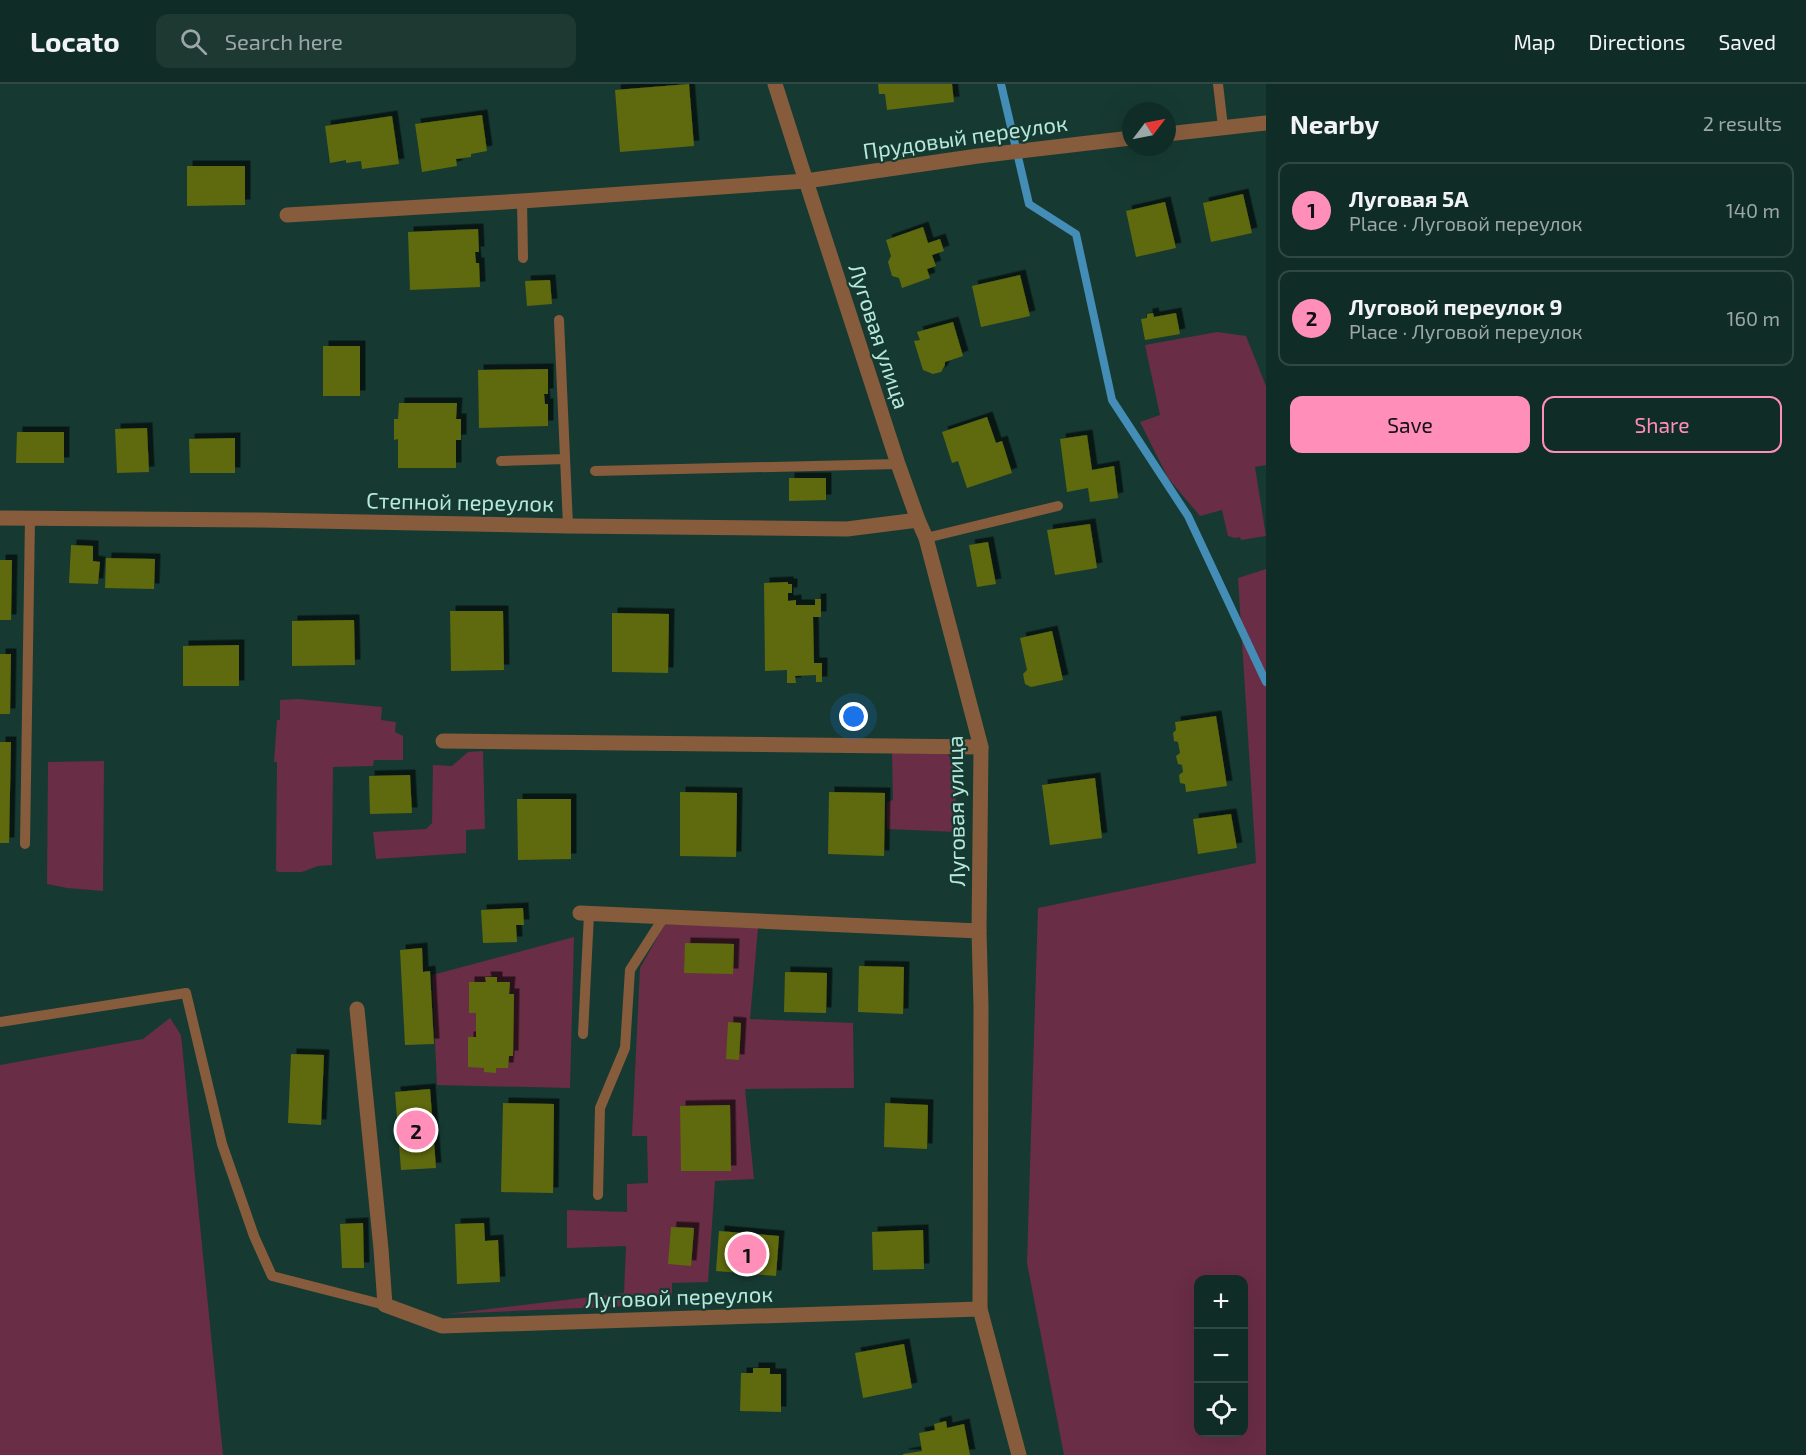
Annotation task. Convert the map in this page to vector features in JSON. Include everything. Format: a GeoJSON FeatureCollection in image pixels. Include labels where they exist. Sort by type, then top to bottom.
{"type":"FeatureCollection","features":[{"type":"Feature","properties":{"kind":"street","name":"Луговая улица"},"geometry":{"type":"LineString","coordinates":[[775,84],[898,464],[918,520],[927,538],[981,747],[980,1309],[1019,1455]]}},
{"type":"Feature","properties":{"kind":"street"},"geometry":{"type":"LineString","coordinates":[[1176,133],[1266,123]]}},
{"type":"Feature","properties":{"kind":"street","name":"Прудовый переулок"},"geometry":{"type":"LineString","coordinates":[[287,215],[806,181],[978,156],[1122,139]]}},
{"type":"Feature","properties":{"kind":"street","name":"Степной переулок"},"geometry":{"type":"LineString","coordinates":[[0,518],[847,529],[918,520]]}},
{"type":"Feature","properties":{"kind":"street"},"geometry":{"type":"LineString","coordinates":[[443,741],[981,747]]}},
{"type":"Feature","properties":{"kind":"street"},"geometry":{"type":"LineString","coordinates":[[584,913],[979,931]]}},
{"type":"Feature","properties":{"kind":"street"},"geometry":{"type":"LineString","coordinates":[[357,1009],[381,1249],[384,1305]]}},
{"type":"Feature","properties":{"kind":"street","name":"Луговой переулок"},"geometry":{"type":"LineString","coordinates":[[384,1305],[442,1326],[980,1309]]}},
{"type":"Feature","properties":{"kind":"lane"},"geometry":{"type":"LineString","coordinates":[[1218,84],[1223,127]]}},
{"type":"Feature","properties":{"kind":"lane"},"geometry":{"type":"LineString","coordinates":[[522,201],[523,258]]}},
{"type":"Feature","properties":{"kind":"lane"},"geometry":{"type":"LineString","coordinates":[[559,320],[568,526]]}},
{"type":"Feature","properties":{"kind":"lane"},"geometry":{"type":"LineString","coordinates":[[501,461],[565,459]]}},
{"type":"Feature","properties":{"kind":"lane"},"geometry":{"type":"LineString","coordinates":[[595,471],[898,464]]}},
{"type":"Feature","properties":{"kind":"lane"},"geometry":{"type":"LineString","coordinates":[[927,538],[1058,506]]}},
{"type":"Feature","properties":{"kind":"lane"},"geometry":{"type":"LineString","coordinates":[[25,844],[30,518]]}},
{"type":"Feature","properties":{"kind":"lane"},"geometry":{"type":"LineString","coordinates":[[583,1034],[584,913]]}},
{"type":"Feature","properties":{"kind":"lane"},"geometry":{"type":"LineString","coordinates":[[598,1195],[600,1108],[625,1048],[630,970],[664,917]]}},
{"type":"Feature","properties":{"kind":"lane"},"geometry":{"type":"LineString","coordinates":[[0,1022],[186,993],[222,1144],[254,1236],[272,1276],[384,1305]]}},
{"type":"Feature","properties":{"kind":"shaded area"},"geometry":{"type":"Polygon","coordinates":[[[1217,332],[1246,336],[1266,386],[1266,465],[1255,467],[1266,536],[1241,540],[1240,537],[1228,536],[1222,510],[1200,516],[1168,478],[1140,422],[1160,415],[1145,345],[1217,332]]]}},
{"type":"Feature","properties":{"kind":"shaded area"},"geometry":{"type":"Polygon","coordinates":[[[1266,569],[1266,1455],[1064,1455],[1027,1263],[1038,908],[1256,863],[1238,578],[1266,569]]]}},
{"type":"Feature","properties":{"kind":"shaded area"},"geometry":{"type":"Polygon","coordinates":[[[299,699],[382,707],[381,720],[396,722],[395,732],[403,736],[403,760],[374,760],[373,766],[333,767],[332,865],[318,866],[302,872],[279,872],[276,871],[277,762],[274,762],[277,720],[280,720],[280,700],[299,699]]]}},
{"type":"Feature","properties":{"kind":"shaded area"},"geometry":{"type":"Polygon","coordinates":[[[483,751],[485,829],[466,830],[466,853],[376,859],[373,832],[426,829],[432,823],[433,765],[452,766],[468,752],[483,751]]]}},
{"type":"Feature","properties":{"kind":"shaded area"},"geometry":{"type":"Polygon","coordinates":[[[892,752],[946,752],[954,763],[957,832],[887,829],[887,802],[893,800],[892,752]]]}},
{"type":"Feature","properties":{"kind":"shaded area"},"geometry":{"type":"Polygon","coordinates":[[[104,761],[103,891],[47,884],[48,762],[104,761]]]}},
{"type":"Feature","properties":{"kind":"shaded area"},"geometry":{"type":"Polygon","coordinates":[[[665,924],[758,928],[750,1019],[853,1023],[854,1088],[745,1089],[754,1179],[715,1181],[708,1282],[672,1283],[672,1296],[626,1295],[626,1306],[447,1314],[624,1293],[626,1246],[567,1248],[567,1210],[627,1212],[627,1184],[648,1183],[647,1136],[632,1136],[640,968],[665,924]]]}},
{"type":"Feature","properties":{"kind":"shaded area"},"geometry":{"type":"Polygon","coordinates":[[[574,937],[570,1088],[437,1085],[432,975],[574,937]]]}},
{"type":"Feature","properties":{"kind":"shaded area"},"geometry":{"type":"Polygon","coordinates":[[[170,1018],[181,1035],[223,1455],[0,1455],[0,1065],[143,1039],[170,1018]]]}},
{"type":"Feature","properties":{"kind":"building"},"geometry":{"type":"Polygon","coordinates":[[[689,84],[694,146],[620,152],[615,90],[689,84]]]}},
{"type":"Feature","properties":{"kind":"building"},"geometry":{"type":"Polygon","coordinates":[[[878,84],[952,84],[954,102],[887,110],[885,94],[879,94],[878,84]]]}},
{"type":"Feature","properties":{"kind":"building"},"geometry":{"type":"Polygon","coordinates":[[[482,115],[487,151],[471,154],[471,157],[456,159],[457,166],[422,172],[415,124],[482,115]]]}},
{"type":"Feature","properties":{"kind":"building"},"geometry":{"type":"Polygon","coordinates":[[[392,116],[399,164],[362,169],[361,161],[346,163],[346,160],[330,163],[325,126],[392,116]]]}},
{"type":"Feature","properties":{"kind":"building"},"geometry":{"type":"Polygon","coordinates":[[[187,166],[245,166],[245,205],[187,206],[187,166]]]}},
{"type":"Feature","properties":{"kind":"building"},"geometry":{"type":"Polygon","coordinates":[[[1243,194],[1252,233],[1211,242],[1203,203],[1243,194]]]}},
{"type":"Feature","properties":{"kind":"building"},"geometry":{"type":"Polygon","coordinates":[[[1165,202],[1176,248],[1136,257],[1126,211],[1165,202]]]}},
{"type":"Feature","properties":{"kind":"building"},"geometry":{"type":"Polygon","coordinates":[[[923,227],[928,243],[940,239],[944,251],[932,255],[936,266],[927,269],[930,278],[902,288],[899,278],[892,276],[888,262],[891,256],[886,240],[923,227]]]}},
{"type":"Feature","properties":{"kind":"building"},"geometry":{"type":"Polygon","coordinates":[[[478,229],[479,252],[475,252],[476,263],[479,263],[480,287],[410,290],[408,232],[478,229]]]}},
{"type":"Feature","properties":{"kind":"building"},"geometry":{"type":"Polygon","coordinates":[[[1020,275],[1030,316],[981,327],[972,286],[1020,275]]]}},
{"type":"Feature","properties":{"kind":"building"},"geometry":{"type":"Polygon","coordinates":[[[550,280],[552,304],[527,306],[525,281],[550,280]]]}},
{"type":"Feature","properties":{"kind":"building"},"geometry":{"type":"Polygon","coordinates":[[[1153,313],[1154,317],[1176,313],[1180,334],[1145,340],[1141,319],[1153,313]]]}},
{"type":"Feature","properties":{"kind":"building"},"geometry":{"type":"Polygon","coordinates":[[[953,322],[963,356],[945,362],[941,372],[933,374],[923,370],[914,341],[920,340],[917,332],[953,322]]]}},
{"type":"Feature","properties":{"kind":"building"},"geometry":{"type":"Polygon","coordinates":[[[323,346],[360,346],[360,396],[323,396],[323,346]]]}},
{"type":"Feature","properties":{"kind":"building"},"geometry":{"type":"Polygon","coordinates":[[[548,369],[548,394],[544,394],[545,404],[548,404],[548,426],[479,428],[478,370],[548,369]]]}},
{"type":"Feature","properties":{"kind":"building"},"geometry":{"type":"Polygon","coordinates":[[[399,403],[457,403],[456,419],[461,419],[461,440],[456,440],[456,468],[398,468],[398,439],[394,440],[394,419],[398,419],[399,403]]]}},
{"type":"Feature","properties":{"kind":"building"},"geometry":{"type":"Polygon","coordinates":[[[987,417],[996,443],[1002,441],[1012,473],[967,488],[958,461],[952,463],[942,432],[987,417]]]}},
{"type":"Feature","properties":{"kind":"building"},"geometry":{"type":"Polygon","coordinates":[[[147,428],[149,472],[117,473],[115,429],[147,428]]]}},
{"type":"Feature","properties":{"kind":"building"},"geometry":{"type":"Polygon","coordinates":[[[17,432],[64,432],[64,463],[16,463],[17,432]]]}},
{"type":"Feature","properties":{"kind":"building"},"geometry":{"type":"Polygon","coordinates":[[[1087,435],[1092,470],[1114,466],[1118,498],[1090,502],[1088,488],[1067,492],[1060,439],[1087,435]]]}},
{"type":"Feature","properties":{"kind":"building"},"geometry":{"type":"Polygon","coordinates":[[[235,438],[235,473],[190,473],[189,439],[235,438]]]}},
{"type":"Feature","properties":{"kind":"building"},"geometry":{"type":"Polygon","coordinates":[[[789,478],[826,478],[826,500],[789,501],[789,478]]]}},
{"type":"Feature","properties":{"kind":"building"},"geometry":{"type":"Polygon","coordinates":[[[1090,524],[1097,568],[1055,575],[1047,530],[1090,524]]]}},
{"type":"Feature","properties":{"kind":"building"},"geometry":{"type":"Polygon","coordinates":[[[988,542],[996,584],[977,587],[969,545],[988,542]]]}},
{"type":"Feature","properties":{"kind":"building"},"geometry":{"type":"Polygon","coordinates":[[[71,545],[93,546],[93,561],[100,562],[98,584],[69,583],[71,545]]]}},
{"type":"Feature","properties":{"kind":"building"},"geometry":{"type":"Polygon","coordinates":[[[106,558],[155,559],[154,589],[105,588],[106,558]]]}},
{"type":"Feature","properties":{"kind":"building"},"geometry":{"type":"Polygon","coordinates":[[[0,560],[12,560],[11,620],[0,620],[0,560]]]}},
{"type":"Feature","properties":{"kind":"building"},"geometry":{"type":"Polygon","coordinates":[[[788,582],[792,584],[792,593],[788,593],[788,601],[796,600],[796,605],[815,605],[815,599],[821,599],[821,617],[813,617],[814,663],[822,663],[822,682],[816,682],[816,675],[795,676],[796,683],[787,683],[787,670],[765,671],[764,583],[788,582]]]}},
{"type":"Feature","properties":{"kind":"building"},"geometry":{"type":"Polygon","coordinates":[[[450,611],[503,611],[504,670],[451,671],[450,611]]]}},
{"type":"Feature","properties":{"kind":"building"},"geometry":{"type":"Polygon","coordinates":[[[612,613],[669,614],[668,673],[612,672],[612,613]]]}},
{"type":"Feature","properties":{"kind":"building"},"geometry":{"type":"Polygon","coordinates":[[[354,620],[355,665],[292,666],[292,621],[354,620]]]}},
{"type":"Feature","properties":{"kind":"building"},"geometry":{"type":"Polygon","coordinates":[[[1052,631],[1063,680],[1031,687],[1025,684],[1023,674],[1027,670],[1020,638],[1052,631]]]}},
{"type":"Feature","properties":{"kind":"building"},"geometry":{"type":"Polygon","coordinates":[[[239,645],[239,686],[183,686],[183,646],[239,645]]]}},
{"type":"Feature","properties":{"kind":"building"},"geometry":{"type":"Polygon","coordinates":[[[0,654],[11,654],[10,714],[0,714],[0,654]]]}},
{"type":"Feature","properties":{"kind":"building"},"geometry":{"type":"Polygon","coordinates":[[[1216,716],[1227,786],[1186,792],[1185,784],[1180,783],[1179,775],[1183,772],[1182,765],[1178,764],[1176,756],[1180,753],[1178,742],[1174,741],[1175,722],[1216,716]]]}},
{"type":"Feature","properties":{"kind":"building"},"geometry":{"type":"Polygon","coordinates":[[[0,742],[11,742],[9,843],[0,843],[0,742]]]}},
{"type":"Feature","properties":{"kind":"building"},"geometry":{"type":"Polygon","coordinates":[[[410,775],[412,813],[370,814],[369,776],[410,775]]]}},
{"type":"Feature","properties":{"kind":"building"},"geometry":{"type":"Polygon","coordinates":[[[1095,778],[1102,838],[1050,845],[1042,785],[1095,778]]]}},
{"type":"Feature","properties":{"kind":"building"},"geometry":{"type":"Polygon","coordinates":[[[680,792],[737,793],[736,857],[680,856],[680,792]]]}},
{"type":"Feature","properties":{"kind":"building"},"geometry":{"type":"Polygon","coordinates":[[[829,792],[885,793],[884,856],[828,854],[829,792]]]}},
{"type":"Feature","properties":{"kind":"building"},"geometry":{"type":"Polygon","coordinates":[[[517,799],[571,799],[571,859],[518,860],[517,799]]]}},
{"type":"Feature","properties":{"kind":"building"},"geometry":{"type":"Polygon","coordinates":[[[1231,814],[1237,848],[1198,854],[1193,819],[1231,814]]]}},
{"type":"Feature","properties":{"kind":"building"},"geometry":{"type":"Polygon","coordinates":[[[523,908],[524,925],[516,925],[517,942],[483,943],[481,910],[523,908]]]}},
{"type":"Feature","properties":{"kind":"building"},"geometry":{"type":"Polygon","coordinates":[[[685,943],[734,944],[733,974],[684,973],[685,943]]]}},
{"type":"Feature","properties":{"kind":"building"},"geometry":{"type":"Polygon","coordinates":[[[422,948],[423,972],[430,971],[434,1044],[405,1045],[400,950],[422,948]]]}},
{"type":"Feature","properties":{"kind":"building"},"geometry":{"type":"Polygon","coordinates":[[[859,966],[904,967],[903,1014],[858,1012],[859,966]]]}},
{"type":"Feature","properties":{"kind":"building"},"geometry":{"type":"Polygon","coordinates":[[[785,972],[827,973],[826,1013],[784,1012],[785,972]]]}},
{"type":"Feature","properties":{"kind":"building"},"geometry":{"type":"Polygon","coordinates":[[[485,977],[497,977],[497,982],[510,982],[509,994],[514,994],[513,1056],[509,1056],[508,1068],[496,1068],[496,1073],[484,1072],[484,1068],[468,1067],[468,1037],[476,1037],[476,1013],[469,1013],[469,982],[486,982],[485,977]]]}},
{"type":"Feature","properties":{"kind":"building"},"geometry":{"type":"Polygon","coordinates":[[[728,1022],[741,1023],[739,1060],[726,1059],[728,1022]]]}},
{"type":"Feature","properties":{"kind":"building"},"geometry":{"type":"Polygon","coordinates":[[[291,1054],[324,1055],[321,1125],[288,1123],[291,1054]]]}},
{"type":"Feature","properties":{"kind":"building"},"geometry":{"type":"Polygon","coordinates":[[[430,1089],[436,1168],[401,1170],[395,1092],[430,1089]]]}},
{"type":"Feature","properties":{"kind":"building"},"geometry":{"type":"Polygon","coordinates":[[[503,1103],[554,1104],[553,1193],[501,1192],[503,1103]]]}},
{"type":"Feature","properties":{"kind":"building"},"geometry":{"type":"Polygon","coordinates":[[[885,1103],[928,1105],[927,1149],[884,1147],[885,1103]]]}},
{"type":"Feature","properties":{"kind":"building"},"geometry":{"type":"Polygon","coordinates":[[[730,1105],[731,1171],[681,1171],[680,1106],[730,1105]]]}},
{"type":"Feature","properties":{"kind":"building"},"geometry":{"type":"Polygon","coordinates":[[[363,1223],[364,1268],[342,1268],[340,1224],[363,1223]]]}},
{"type":"Feature","properties":{"kind":"building"},"geometry":{"type":"Polygon","coordinates":[[[484,1223],[485,1241],[498,1240],[500,1282],[457,1284],[455,1224],[484,1223]]]}},
{"type":"Feature","properties":{"kind":"building"},"geometry":{"type":"Polygon","coordinates":[[[671,1227],[694,1228],[691,1266],[668,1264],[671,1227]]]}},
{"type":"Feature","properties":{"kind":"building"},"geometry":{"type":"Polygon","coordinates":[[[923,1230],[924,1269],[873,1270],[872,1232],[923,1230]]]}},
{"type":"Feature","properties":{"kind":"building"},"geometry":{"type":"Polygon","coordinates":[[[719,1231],[779,1236],[776,1276],[716,1271],[719,1231]]]}},
{"type":"Feature","properties":{"kind":"building"},"geometry":{"type":"Polygon","coordinates":[[[904,1344],[912,1388],[863,1398],[855,1353],[904,1344]]]}},
{"type":"Feature","properties":{"kind":"building"},"geometry":{"type":"Polygon","coordinates":[[[753,1368],[770,1368],[770,1374],[781,1374],[781,1412],[740,1411],[741,1373],[753,1373],[753,1368]]]}},
{"type":"Feature","properties":{"kind":"building"},"geometry":{"type":"Polygon","coordinates":[[[946,1421],[947,1428],[964,1424],[970,1455],[903,1455],[922,1451],[919,1433],[935,1430],[934,1424],[946,1421]]]}},
{"type":"Feature","properties":{"kind":"waterway"},"geometry":{"type":"LineString","coordinates":[[1001,84],[1029,204],[1076,234],[1112,400],[1188,516],[1266,682]]}},
{"type":"Feature","properties":{"kind":"place","name":"Луговой переулок 9"},"geometry":{"type":"Point","coordinates":[416,1130]}},
{"type":"Feature","properties":{"kind":"place","name":"Луговая 5А"},"geometry":{"type":"Point","coordinates":[747,1254]}}]}
